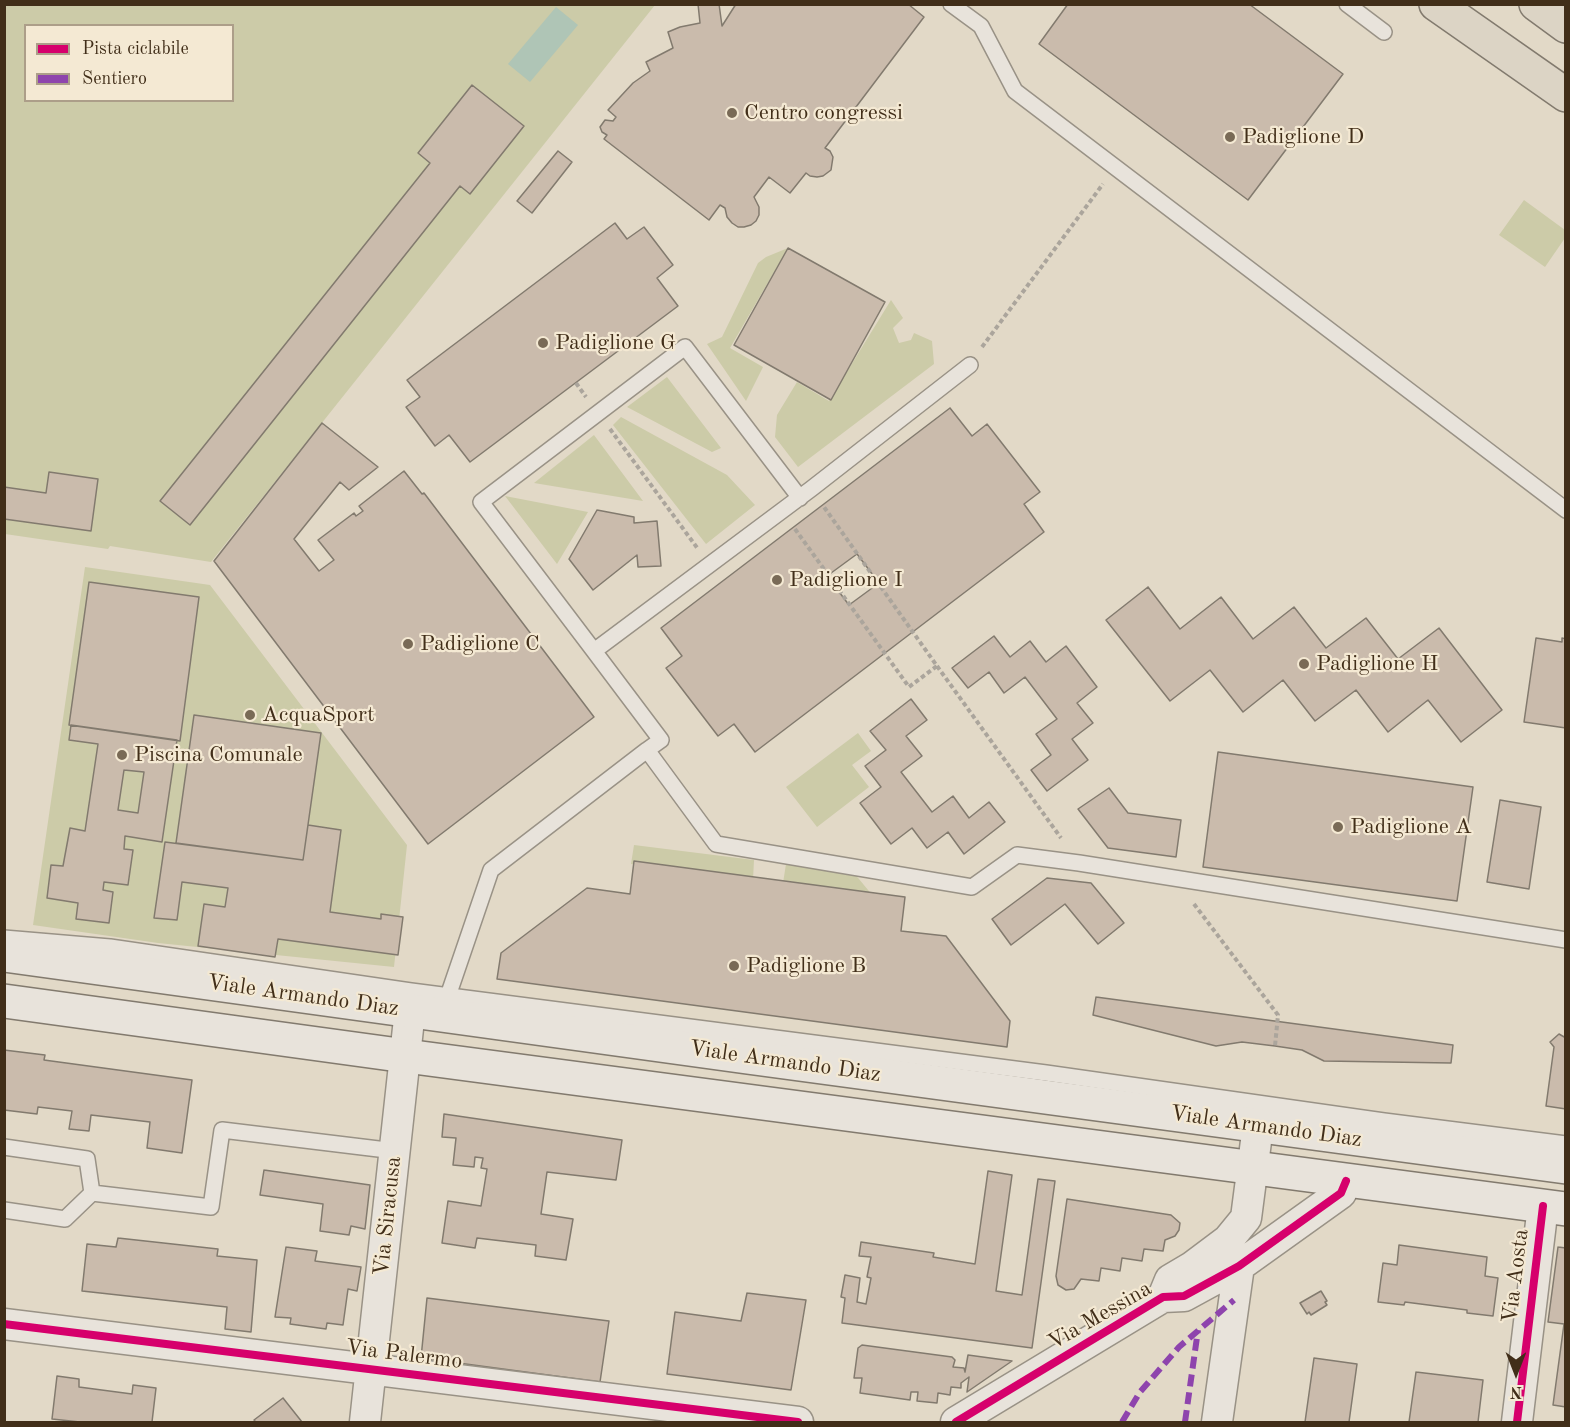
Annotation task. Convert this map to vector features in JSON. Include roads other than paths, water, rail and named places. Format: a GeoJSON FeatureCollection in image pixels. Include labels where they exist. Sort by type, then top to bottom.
{"type":"FeatureCollection","features":[{"type":"Feature","properties":{"kind":"highway"},"geometry":{"type":"LineString","coordinates":[[1436,4],[1566,95]]}},
{"type":"Feature","properties":{"kind":"highway"},"geometry":{"type":"LineString","coordinates":[[1536,4],[1566,26]]}},
{"type":"Feature","properties":{"kind":"main road","name":"Viale Armando Diaz"},"geometry":{"type":"LineString","coordinates":[[4,955],[1566,1167]]}},
{"type":"Feature","properties":{"kind":"main road","name":"Viale Armando Diaz"},"geometry":{"type":"LineString","coordinates":[[4,1001],[1554,1208]]}},
{"type":"Feature","properties":{"kind":"street","name":"Via Siracusa"},"geometry":{"type":"LineString","coordinates":[[365,1422],[410,1010]]}},
{"type":"Feature","properties":{"kind":"street","name":"Via Messina"},"geometry":{"type":"LineString","coordinates":[[1163,1297],[1170,1280],[1228,1240],[1246,1218],[1258,1126]]}},
{"type":"Feature","properties":{"kind":"street","name":"Via Messina"},"geometry":{"type":"LineString","coordinates":[[956,1422],[1163,1297],[1184,1296],[1239,1266],[1341,1193],[1346,1180]]}},
{"type":"Feature","properties":{"kind":"street","name":"Via Aosta"},"geometry":{"type":"LineString","coordinates":[[1517,1422],[1554,1208]]}},
{"type":"Feature","properties":{"kind":"street"},"geometry":{"type":"LineString","coordinates":[[1216,1422],[1239,1266]]}},
{"type":"Feature","properties":{"kind":"street","name":"Via Palermo"},"geometry":{"type":"LineString","coordinates":[[4,1324],[798,1422]]}},
{"type":"Feature","properties":{"kind":"lane"},"geometry":{"type":"LineString","coordinates":[[951,4],[981,26],[1015,91],[1566,510]]}},
{"type":"Feature","properties":{"kind":"lane"},"geometry":{"type":"LineString","coordinates":[[1347,4],[1384,32]]}},
{"type":"Feature","properties":{"kind":"lane"},"geometry":{"type":"LineString","coordinates":[[448,996],[491,870],[661,740],[481,502],[685,347],[806,494]]}},
{"type":"Feature","properties":{"kind":"lane"},"geometry":{"type":"LineString","coordinates":[[594,651],[806,494],[970,365]]}},
{"type":"Feature","properties":{"kind":"lane"},"geometry":{"type":"LineString","coordinates":[[647,750],[716,844],[972,887],[1017,855],[1566,940]]}},
{"type":"Feature","properties":{"kind":"lane","name":"Viale Armando Diaz"},"geometry":{"type":"LineString","coordinates":[[4,938],[110,947],[448,996],[1046,1073],[1384,1121],[1566,1144]]}},
{"type":"Feature","properties":{"kind":"lane"},"geometry":{"type":"LineString","coordinates":[[92,1193],[212,1207],[222,1130],[395,1151]]}},
{"type":"Feature","properties":{"kind":"lane"},"geometry":{"type":"LineString","coordinates":[[4,1147],[87,1159],[92,1193]]}},
{"type":"Feature","properties":{"kind":"lane"},"geometry":{"type":"LineString","coordinates":[[4,1210],[65,1220],[92,1193]]}},
{"type":"Feature","properties":{"kind":"place","name":"Centro congressi"},"geometry":{"type":"Point","coordinates":[732,113]}},
{"type":"Feature","properties":{"kind":"place","name":"Padiglione D"},"geometry":{"type":"Point","coordinates":[1230,137]}},
{"type":"Feature","properties":{"kind":"place","name":"Padiglione G"},"geometry":{"type":"Point","coordinates":[543,343]}},
{"type":"Feature","properties":{"kind":"place","name":"Padiglione I"},"geometry":{"type":"Point","coordinates":[777,580]}},
{"type":"Feature","properties":{"kind":"place","name":"Padiglione C"},"geometry":{"type":"Point","coordinates":[408,644]}},
{"type":"Feature","properties":{"kind":"place","name":"Padiglione H"},"geometry":{"type":"Point","coordinates":[1304,664]}},
{"type":"Feature","properties":{"kind":"place","name":"AcquaSport"},"geometry":{"type":"Point","coordinates":[250,715]}},
{"type":"Feature","properties":{"kind":"place","name":"Piscina Comunale"},"geometry":{"type":"Point","coordinates":[122,755]}},
{"type":"Feature","properties":{"kind":"place","name":"Padiglione A"},"geometry":{"type":"Point","coordinates":[1338,827]}},
{"type":"Feature","properties":{"kind":"place","name":"Padiglione B"},"geometry":{"type":"Point","coordinates":[734,966]}}]}
